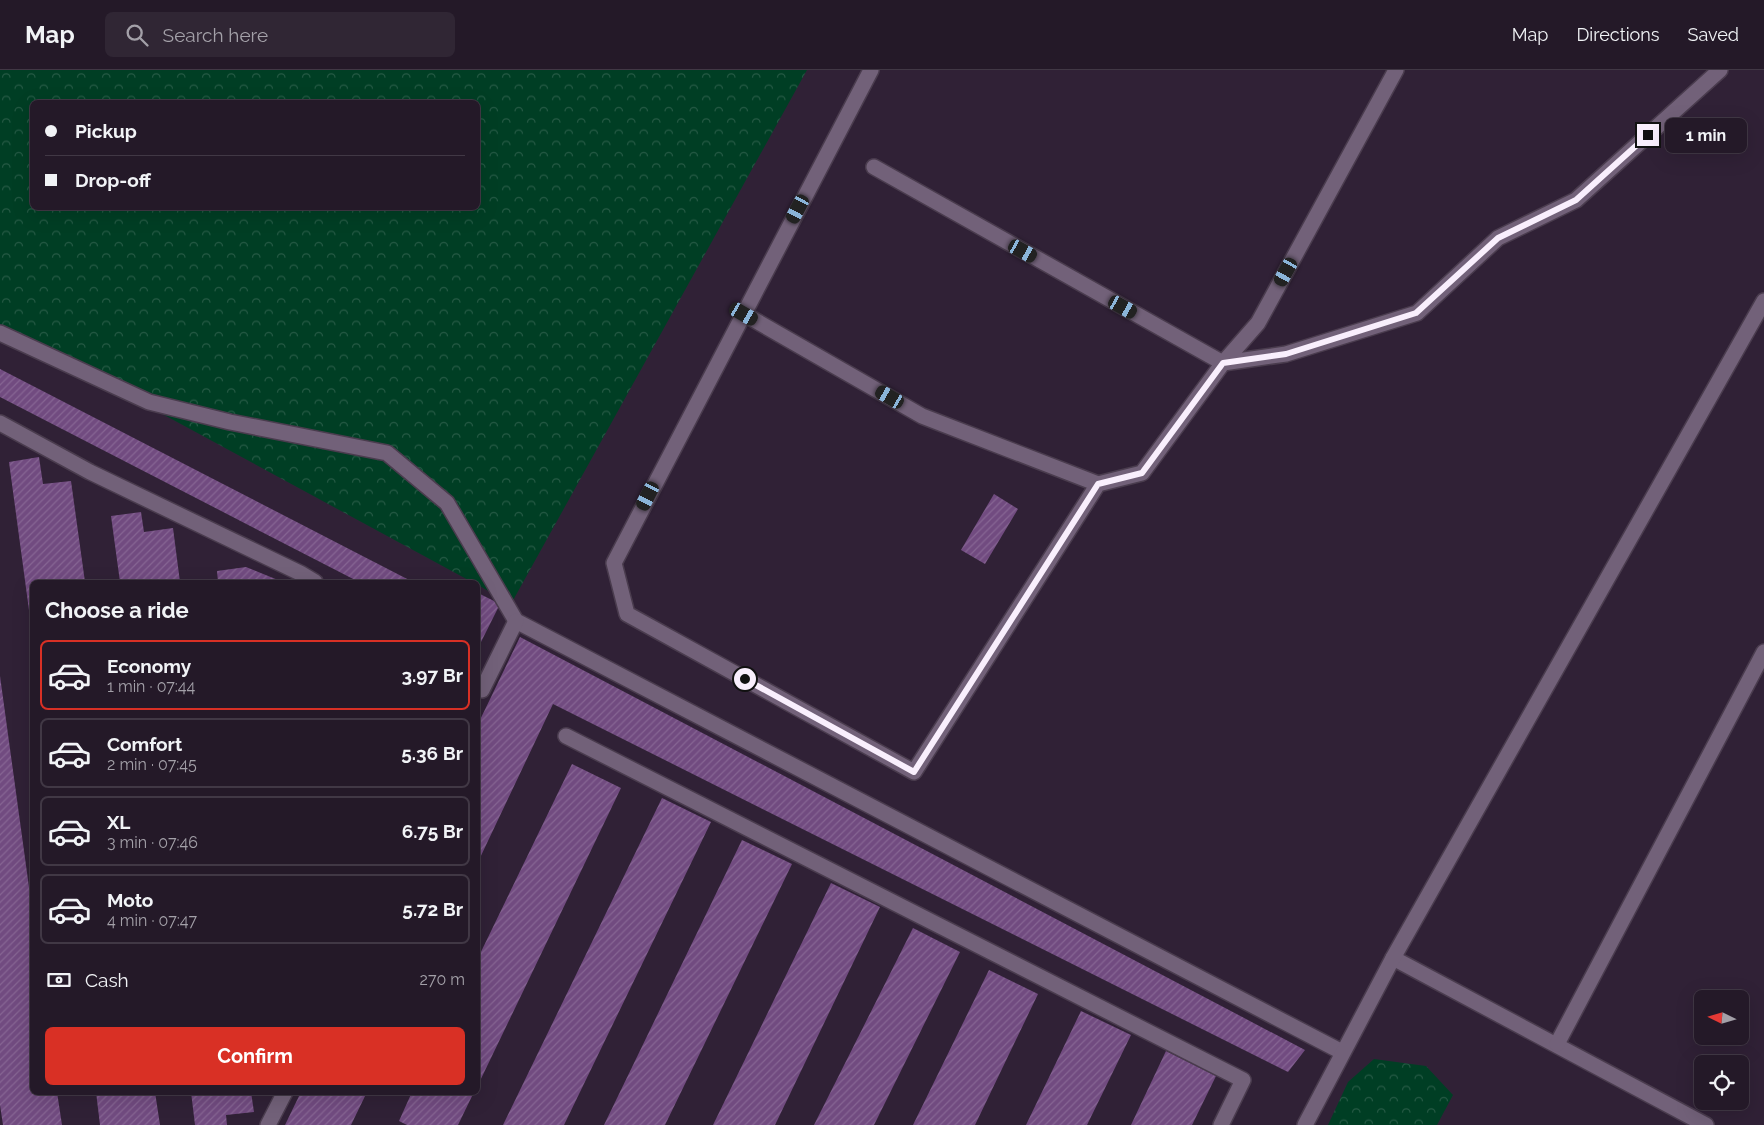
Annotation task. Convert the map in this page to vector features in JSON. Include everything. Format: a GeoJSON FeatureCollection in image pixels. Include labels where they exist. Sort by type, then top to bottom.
{"type":"FeatureCollection","features":[{"type":"Feature","properties":{"kind":"lane"},"geometry":{"type":"LineString","coordinates":[[871,70],[614,563],[627,614],[914,772],[1098,484]]}},
{"type":"Feature","properties":{"kind":"lane"},"geometry":{"type":"LineString","coordinates":[[744,314],[922,416],[1098,484],[1142,473],[1223,363],[1258,323],[1396,70]]}},
{"type":"Feature","properties":{"kind":"lane"},"geometry":{"type":"LineString","coordinates":[[874,167],[1223,363],[1286,354],[1416,313],[1498,238],[1576,200],[1720,70]]}},
{"type":"Feature","properties":{"kind":"lane"},"geometry":{"type":"LineString","coordinates":[[1305,1125],[1393,958],[1764,301]]}},
{"type":"Feature","properties":{"kind":"lane"},"geometry":{"type":"LineString","coordinates":[[0,333],[149,402],[230,422],[387,453],[447,503],[516,621],[1342,1052]]}},
{"type":"Feature","properties":{"kind":"lane"},"geometry":{"type":"LineString","coordinates":[[0,423],[90,472],[312,580]]}},
{"type":"Feature","properties":{"kind":"lane"},"geometry":{"type":"LineString","coordinates":[[480,690],[516,621]]}},
{"type":"Feature","properties":{"kind":"lane"},"geometry":{"type":"LineString","coordinates":[[1557,1044],[1764,652]]}},
{"type":"Feature","properties":{"kind":"lane"},"geometry":{"type":"LineString","coordinates":[[566,736],[1243,1080],[1221,1125]]}},
{"type":"Feature","properties":{"kind":"lane"},"geometry":{"type":"LineString","coordinates":[[1393,958],[1706,1125]]}},
{"type":"Feature","properties":{"kind":"lane"},"geometry":{"type":"LineString","coordinates":[[268,1125],[283,1095]]}},
{"type":"Feature","properties":{"kind":"green space"},"geometry":{"type":"Polygon","coordinates":[[[0,70],[807,70],[511,604],[480,586],[480,580],[468,580],[0,326],[0,70]]]}},
{"type":"Feature","properties":{"kind":"green space"},"geometry":{"type":"Polygon","coordinates":[[[1374,1059],[1426,1066],[1453,1095],[1437,1125],[1328,1125],[1348,1082],[1374,1059]]]}},
{"type":"Feature","properties":{"kind":"building"},"geometry":{"type":"Polygon","coordinates":[[[0,369],[409,580],[355,580],[0,397],[0,369]]]}},
{"type":"Feature","properties":{"kind":"building"},"geometry":{"type":"Polygon","coordinates":[[[39,457],[43,484],[71,481],[85,580],[30,580],[30,618],[9,462],[39,457]]]}},
{"type":"Feature","properties":{"kind":"building"},"geometry":{"type":"Polygon","coordinates":[[[994,494],[1018,509],[985,564],[961,550],[994,494]]]}},
{"type":"Feature","properties":{"kind":"building"},"geometry":{"type":"Polygon","coordinates":[[[141,512],[144,532],[173,528],[180,580],[120,580],[111,516],[141,512]]]}},
{"type":"Feature","properties":{"kind":"building"},"geometry":{"type":"Polygon","coordinates":[[[246,567],[278,580],[218,580],[217,571],[246,567]]]}},
{"type":"Feature","properties":{"kind":"building"},"geometry":{"type":"Polygon","coordinates":[[[480,594],[500,604],[480,644],[480,594]]]}},
{"type":"Feature","properties":{"kind":"building"},"geometry":{"type":"Polygon","coordinates":[[[520,637],[1305,1050],[1288,1072],[553,704],[480,858],[480,720],[520,637]]]}},
{"type":"Feature","properties":{"kind":"building"},"geometry":{"type":"Polygon","coordinates":[[[0,676],[30,894],[30,1095],[57,1095],[62,1125],[3,1125],[0,1105],[0,676]]]}},
{"type":"Feature","properties":{"kind":"building"},"geometry":{"type":"Polygon","coordinates":[[[572,764],[621,788],[480,1081],[480,954],[572,764]]]}},
{"type":"Feature","properties":{"kind":"building"},"geometry":{"type":"Polygon","coordinates":[[[662,798],[711,822],[564,1125],[503,1125],[662,798]]]}},
{"type":"Feature","properties":{"kind":"building"},"geometry":{"type":"Polygon","coordinates":[[[742,840],[792,864],[665,1125],[604,1125],[742,840]]]}},
{"type":"Feature","properties":{"kind":"building"},"geometry":{"type":"Polygon","coordinates":[[[831,883],[880,907],[775,1125],[713,1125],[831,883]]]}},
{"type":"Feature","properties":{"kind":"building"},"geometry":{"type":"Polygon","coordinates":[[[913,928],[960,952],[874,1125],[814,1125],[913,928]]]}},
{"type":"Feature","properties":{"kind":"building"},"geometry":{"type":"Polygon","coordinates":[[[989,970],[1038,994],[975,1125],[913,1125],[989,970]]]}},
{"type":"Feature","properties":{"kind":"building"},"geometry":{"type":"Polygon","coordinates":[[[1081,1011],[1131,1035],[1087,1125],[1026,1125],[1081,1011]]]}},
{"type":"Feature","properties":{"kind":"building"},"geometry":{"type":"Polygon","coordinates":[[[1166,1051],[1216,1076],[1192,1125],[1131,1125],[1166,1051]]]}},
{"type":"Feature","properties":{"kind":"building"},"geometry":{"type":"Polygon","coordinates":[[[96,1095],[155,1095],[160,1125],[100,1125],[96,1095]]]}},
{"type":"Feature","properties":{"kind":"building"},"geometry":{"type":"Polygon","coordinates":[[[191,1095],[251,1095],[254,1112],[226,1115],[227,1125],[195,1125],[191,1095]]]}},
{"type":"Feature","properties":{"kind":"building"},"geometry":{"type":"Polygon","coordinates":[[[300,1095],[366,1095],[351,1125],[285,1125],[300,1095]]]}},
{"type":"Feature","properties":{"kind":"building"},"geometry":{"type":"Polygon","coordinates":[[[411,1095],[473,1095],[458,1125],[407,1125],[399,1121],[411,1095]]]}},
{"type":"Feature","properties":{"kind":"route"},"geometry":{"type":"LineString","coordinates":[[745,679],[914,772],[1098,484],[1142,473],[1223,363],[1286,354],[1416,313],[1498,238],[1576,200],[1648,135]]}}]}
